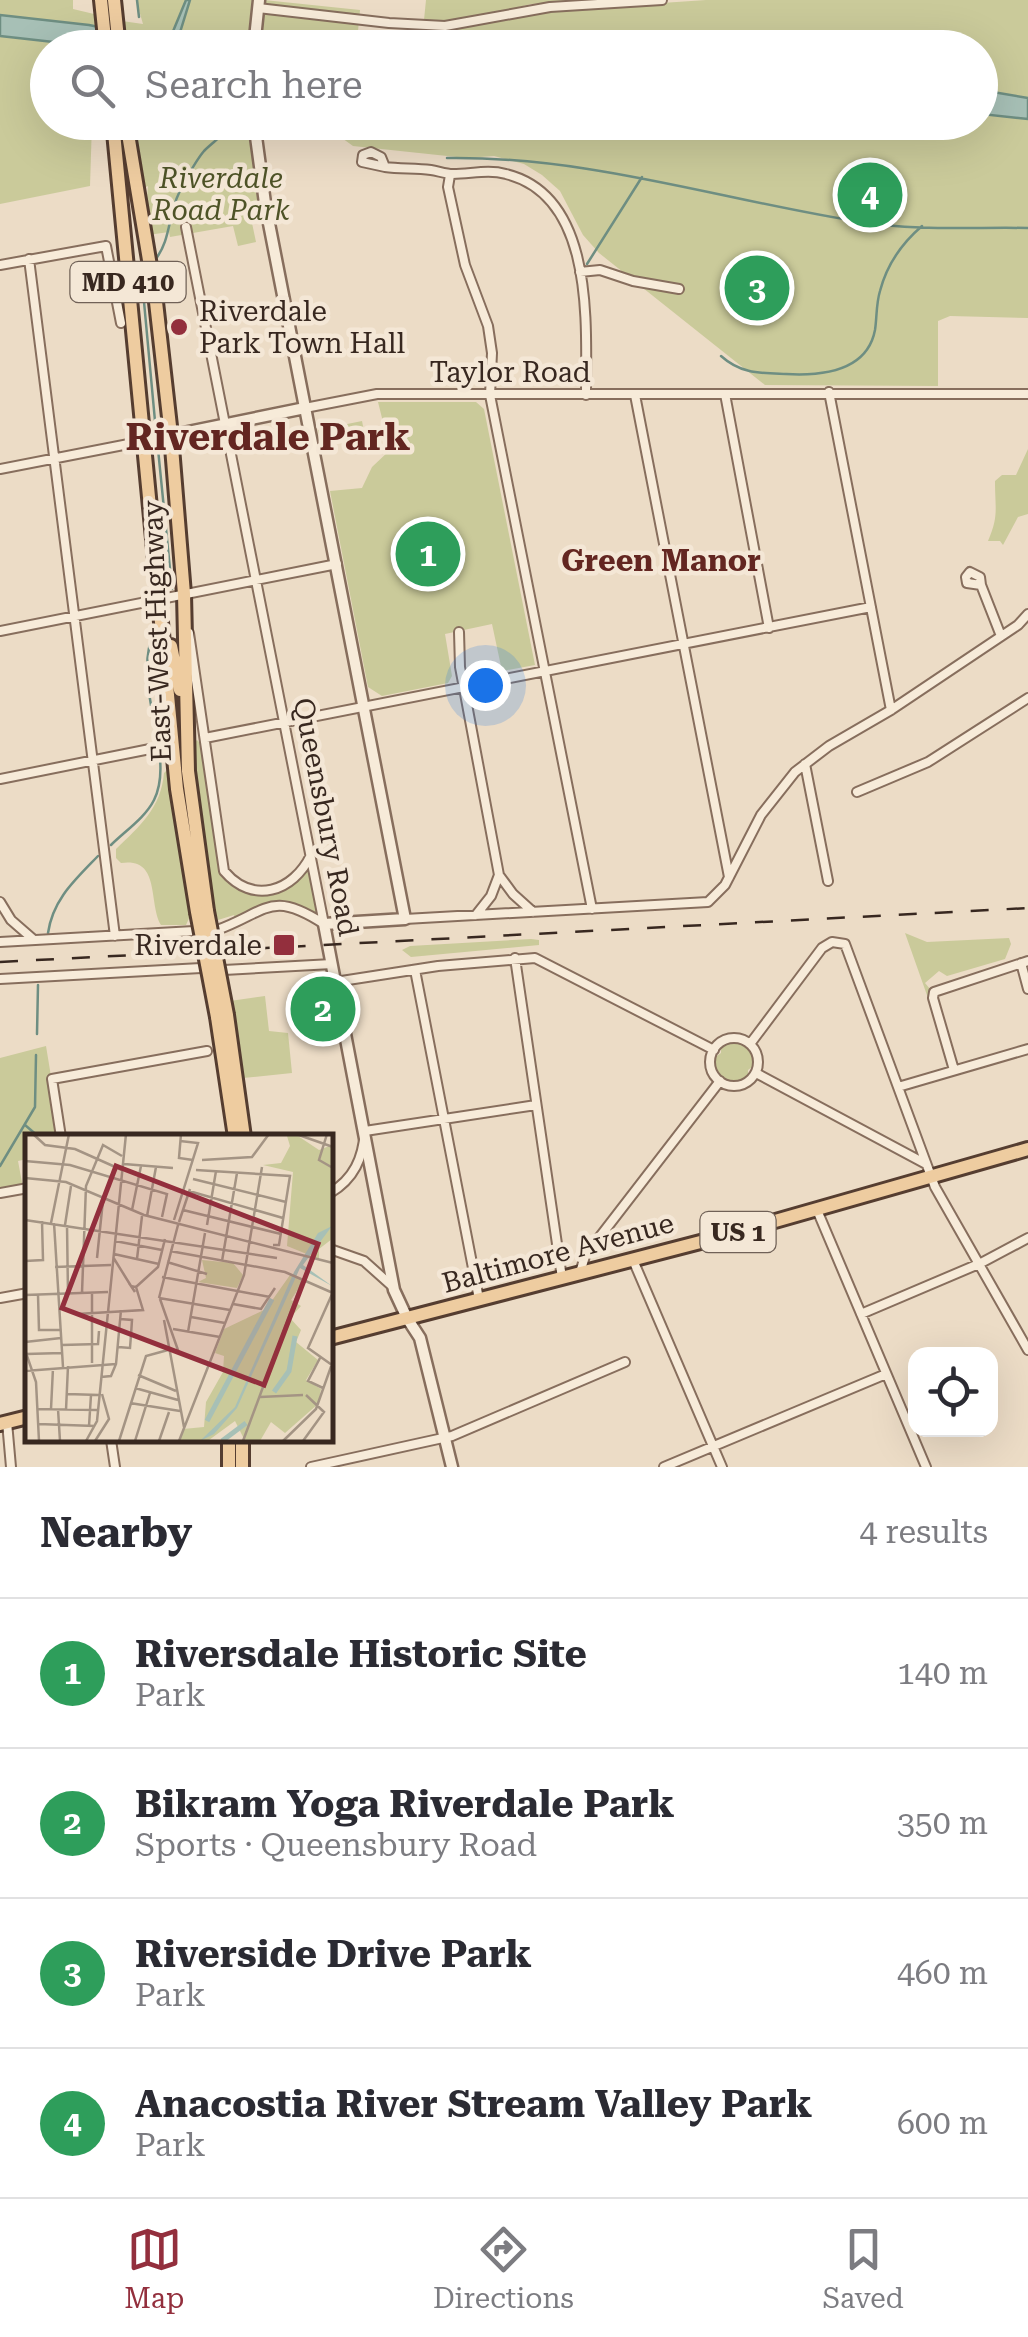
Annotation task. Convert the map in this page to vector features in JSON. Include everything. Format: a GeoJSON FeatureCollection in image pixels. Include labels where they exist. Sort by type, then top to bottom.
{"type":"FeatureCollection","features":[{"type":"Feature","properties":{"kind":"main road","name":"East-West Highway"},"geometry":{"type":"LineString","coordinates":[[115,140],[177,790],[243,1134]]}},
{"type":"Feature","properties":{"kind":"main road","name":"East-West Highway"},"geometry":{"type":"LineString","coordinates":[[129,140],[156,302],[171,435],[184,594],[192,818],[202,911]]}},
{"type":"Feature","properties":{"kind":"main road"},"geometry":{"type":"LineString","coordinates":[[158,599],[164,602],[167,612],[172,658],[186,716]]}},
{"type":"Feature","properties":{"kind":"main road","name":"East-West Highway"},"geometry":{"type":"LineString","coordinates":[[222,1016],[235,1134]]}},
{"type":"Feature","properties":{"kind":"main road","name":"Baltimore Avenue"},"geometry":{"type":"LineString","coordinates":[[332,1337],[816,1210],[928,1170],[1028,1149]]}},
{"type":"Feature","properties":{"kind":"main road"},"geometry":{"type":"LineString","coordinates":[[228,1467],[229,1442]]}},
{"type":"Feature","properties":{"kind":"street"},"geometry":{"type":"LineString","coordinates":[[256,30],[259,4],[345,19],[445,26],[528,10],[662,0]]}},
{"type":"Feature","properties":{"kind":"street"},"geometry":{"type":"LineString","coordinates":[[256,140],[265,203],[405,920]]}},
{"type":"Feature","properties":{"kind":"street"},"geometry":{"type":"LineString","coordinates":[[385,166],[450,175],[500,172],[522,179],[542,192],[562,216],[580,272],[586,324],[586,394]]}},
{"type":"Feature","properties":{"kind":"street"},"geometry":{"type":"LineString","coordinates":[[450,175],[448,187],[464,265],[484,312],[490,340],[490,395],[592,908]]}},
{"type":"Feature","properties":{"kind":"street","name":"Queensbury Road"},"geometry":{"type":"LineString","coordinates":[[186,227],[286,722],[394,1290],[420,1338],[452,1467]]}},
{"type":"Feature","properties":{"kind":"street"},"geometry":{"type":"LineString","coordinates":[[0,265],[106,246],[122,323]]}},
{"type":"Feature","properties":{"kind":"street"},"geometry":{"type":"LineString","coordinates":[[29,260],[115,936]]}},
{"type":"Feature","properties":{"kind":"street"},"geometry":{"type":"LineString","coordinates":[[580,272],[600,270],[632,281],[679,288]]}},
{"type":"Feature","properties":{"kind":"street"},"geometry":{"type":"LineString","coordinates":[[830,392],[890,710]]}},
{"type":"Feature","properties":{"kind":"street","name":"Taylor Road"},"geometry":{"type":"LineString","coordinates":[[0,469],[377,394],[1028,394]]}},
{"type":"Feature","properties":{"kind":"street"},"geometry":{"type":"LineString","coordinates":[[634,394],[729,877]]}},
{"type":"Feature","properties":{"kind":"street"},"geometry":{"type":"LineString","coordinates":[[724,394],[769,628]]}},
{"type":"Feature","properties":{"kind":"street"},"geometry":{"type":"LineString","coordinates":[[0,630],[337,564]]}},
{"type":"Feature","properties":{"kind":"street"},"geometry":{"type":"LineString","coordinates":[[981,585],[1002,636]]}},
{"type":"Feature","properties":{"kind":"street"},"geometry":{"type":"LineString","coordinates":[[205,738],[871,607]]}},
{"type":"Feature","properties":{"kind":"street"},"geometry":{"type":"LineString","coordinates":[[216,930],[267,906],[292,907],[324,924],[708,902],[721,891],[772,797],[805,764],[1002,636],[1028,614]]}},
{"type":"Feature","properties":{"kind":"street"},"geometry":{"type":"LineString","coordinates":[[184,616],[194,656],[222,866],[234,881],[265,892],[290,881],[306,866],[311,855]]}},
{"type":"Feature","properties":{"kind":"street"},"geometry":{"type":"LineString","coordinates":[[460,632],[458,652],[499,875],[532,912]]}},
{"type":"Feature","properties":{"kind":"street"},"geometry":{"type":"LineString","coordinates":[[856,792],[928,762],[1028,698]]}},
{"type":"Feature","properties":{"kind":"street"},"geometry":{"type":"LineString","coordinates":[[0,779],[150,749]]}},
{"type":"Feature","properties":{"kind":"street"},"geometry":{"type":"LineString","coordinates":[[805,764],[828,881]]}},
{"type":"Feature","properties":{"kind":"street"},"geometry":{"type":"LineString","coordinates":[[476,915],[492,896],[499,875]]}},
{"type":"Feature","properties":{"kind":"street"},"geometry":{"type":"LineString","coordinates":[[265,892],[267,906]]}},
{"type":"Feature","properties":{"kind":"street"},"geometry":{"type":"LineString","coordinates":[[0,902],[10,920],[34,940]]}},
{"type":"Feature","properties":{"kind":"street"},"geometry":{"type":"LineString","coordinates":[[0,942],[194,931]]}},
{"type":"Feature","properties":{"kind":"street"},"geometry":{"type":"LineString","coordinates":[[750,1044],[822,948],[832,942],[844,944],[928,1170],[1028,1350]]}},
{"type":"Feature","properties":{"kind":"street"},"geometry":{"type":"LineString","coordinates":[[515,958],[562,1278]]}},
{"type":"Feature","properties":{"kind":"street"},"geometry":{"type":"LineString","coordinates":[[335,982],[535,958],[714,1050]]}},
{"type":"Feature","properties":{"kind":"street"},"geometry":{"type":"LineString","coordinates":[[954,1070],[934,992],[1024,962],[1028,989]]}},
{"type":"Feature","properties":{"kind":"street"},"geometry":{"type":"LineString","coordinates":[[224,970],[332,964]]}},
{"type":"Feature","properties":{"kind":"street"},"geometry":{"type":"LineString","coordinates":[[0,980],[201,968]]}},
{"type":"Feature","properties":{"kind":"street"},"geometry":{"type":"LineString","coordinates":[[415,970],[479,1299]]}},
{"type":"Feature","properties":{"kind":"street"},"geometry":{"type":"LineString","coordinates":[[730,1038],[750,1044],[758,1057],[756,1073],[739,1086],[720,1081],[711,1069],[714,1050],[730,1038]]}},
{"type":"Feature","properties":{"kind":"street"},"geometry":{"type":"LineString","coordinates":[[898,1087],[1028,1049]]}},
{"type":"Feature","properties":{"kind":"street"},"geometry":{"type":"LineString","coordinates":[[61,1134],[52,1079],[207,1052]]}},
{"type":"Feature","properties":{"kind":"street"},"geometry":{"type":"LineString","coordinates":[[756,1073],[928,1170]]}},
{"type":"Feature","properties":{"kind":"street"},"geometry":{"type":"LineString","coordinates":[[580,1273],[585,1256],[720,1081]]}},
{"type":"Feature","properties":{"kind":"street"},"geometry":{"type":"LineString","coordinates":[[332,1192],[347,1182],[356,1169],[365,1130],[536,1104]]}},
{"type":"Feature","properties":{"kind":"street"},"geometry":{"type":"LineString","coordinates":[[0,1193],[25,1189]]}},
{"type":"Feature","properties":{"kind":"street"},"geometry":{"type":"LineString","coordinates":[[816,1210],[924,1464],[909,1467]]}},
{"type":"Feature","properties":{"kind":"street"},"geometry":{"type":"LineString","coordinates":[[861,1314],[1028,1238]]}},
{"type":"Feature","properties":{"kind":"street"},"geometry":{"type":"LineString","coordinates":[[332,1250],[364,1260],[394,1290]]}},
{"type":"Feature","properties":{"kind":"street"},"geometry":{"type":"LineString","coordinates":[[633,1259],[722,1467]]}},
{"type":"Feature","properties":{"kind":"street"},"geometry":{"type":"LineString","coordinates":[[0,1298],[25,1294]]}},
{"type":"Feature","properties":{"kind":"street"},"geometry":{"type":"LineString","coordinates":[[311,1467],[445,1436],[625,1362]]}},
{"type":"Feature","properties":{"kind":"street"},"geometry":{"type":"LineString","coordinates":[[664,1467],[886,1374]]}},
{"type":"Feature","properties":{"kind":"street"},"geometry":{"type":"LineString","coordinates":[[3,1423],[11,1467]]}},
{"type":"Feature","properties":{"kind":"street"},"geometry":{"type":"LineString","coordinates":[[111,1442],[114,1467]]}},
{"type":"Feature","properties":{"kind":"green space"},"geometry":{"type":"Polygon","coordinates":[[[0,0],[73,0],[73,9],[94,14],[95,30],[30,30],[30,140],[91,140],[90,186],[0,204],[0,0]]]}},
{"type":"Feature","properties":{"kind":"green space"},"geometry":{"type":"Polygon","coordinates":[[[136,0],[252,0],[249,30],[123,30],[122,21],[143,24],[136,0]]]}},
{"type":"Feature","properties":{"kind":"green space"},"geometry":{"type":"Polygon","coordinates":[[[264,0],[360,10],[358,30],[262,30],[264,0]]]}},
{"type":"Feature","properties":{"kind":"green space"},"geometry":{"type":"Polygon","coordinates":[[[426,0],[616,0],[531,4],[468,20],[424,20],[426,0]]]}},
{"type":"Feature","properties":{"kind":"green space"},"geometry":{"type":"Polygon","coordinates":[[[706,0],[1028,0],[1028,318],[950,316],[938,321],[938,386],[765,385],[599,253],[583,235],[560,191],[524,164],[494,156],[466,158],[353,146],[345,140],[998,140],[998,30],[422,30],[544,11],[706,0]]]}},
{"type":"Feature","properties":{"kind":"green space","name":"Riverdale Road Park"},"geometry":{"type":"Polygon","coordinates":[[[132,140],[251,140],[260,220],[252,223],[256,242],[238,246],[233,226],[170,237],[169,232],[148,235],[141,202],[147,198],[148,186],[139,190],[132,140]]]}},
{"type":"Feature","properties":{"kind":"green space"},"geometry":{"type":"Polygon","coordinates":[[[378,402],[476,402],[484,409],[535,665],[502,671],[492,624],[445,634],[452,676],[448,683],[382,696],[368,687],[330,491],[362,488],[372,467],[390,450],[378,402]]]}},
{"type":"Feature","properties":{"kind":"green space"},"geometry":{"type":"Polygon","coordinates":[[[362,421],[365,436],[321,444],[318,430],[362,421]]]}},
{"type":"Feature","properties":{"kind":"green space"},"geometry":{"type":"Polygon","coordinates":[[[1028,449],[1028,514],[1018,517],[1003,545],[1000,541],[988,541],[995,518],[995,481],[1002,475],[1016,475],[1028,449]]]}},
{"type":"Feature","properties":{"kind":"green space"},"geometry":{"type":"Polygon","coordinates":[[[197,740],[203,746],[221,876],[228,883],[228,877],[256,889],[275,889],[311,855],[324,923],[279,905],[235,921],[234,915],[218,920],[210,892],[192,744],[197,740]]]}},
{"type":"Feature","properties":{"kind":"green space"},"geometry":{"type":"Polygon","coordinates":[[[167,770],[191,914],[186,925],[161,925],[148,874],[134,863],[121,863],[116,858],[116,849],[154,806],[167,770]]]}},
{"type":"Feature","properties":{"kind":"green space"},"geometry":{"type":"Polygon","coordinates":[[[905,933],[927,942],[1009,938],[1011,944],[1005,959],[947,976],[939,971],[925,983],[930,989],[928,998],[905,933]]]}},
{"type":"Feature","properties":{"kind":"green space"},"geometry":{"type":"Polygon","coordinates":[[[539,940],[539,945],[411,957],[402,950],[410,946],[539,940]]]}},
{"type":"Feature","properties":{"kind":"green space"},"geometry":{"type":"Polygon","coordinates":[[[265,996],[269,1031],[288,1033],[292,1073],[243,1078],[230,1001],[265,996]]]}},
{"type":"Feature","properties":{"kind":"green space"},"geometry":{"type":"Polygon","coordinates":[[[734,1039],[748,1044],[756,1064],[748,1070],[748,1077],[735,1082],[719,1074],[714,1063],[721,1053],[721,1044],[734,1039]]]}},
{"type":"Feature","properties":{"kind":"green space"},"geometry":{"type":"Polygon","coordinates":[[[46,1046],[61,1134],[25,1134],[25,1159],[18,1161],[23,1188],[0,1193],[0,1058],[46,1046]]]}},
{"type":"Feature","properties":{"kind":"shaded area"},"geometry":{"type":"Polygon","coordinates":[[[186,0],[190,0],[181,30],[174,30],[186,0]]]}},
{"type":"Feature","properties":{"kind":"shaded area"},"geometry":{"type":"Polygon","coordinates":[[[0,15],[114,30],[30,30],[30,39],[0,36],[0,15]]]}},
{"type":"Feature","properties":{"kind":"shaded area"},"geometry":{"type":"Polygon","coordinates":[[[998,93],[1028,98],[1028,119],[998,116],[998,93]]]}},
{"type":"Feature","properties":{"kind":"waterway"},"geometry":{"type":"LineString","coordinates":[[137,0],[139,17]]}},
{"type":"Feature","properties":{"kind":"waterway"},"geometry":{"type":"LineString","coordinates":[[155,260],[190,171],[216,140]]}},
{"type":"Feature","properties":{"kind":"waterway"},"geometry":{"type":"LineString","coordinates":[[447,158],[553,164],[881,225],[1028,228]]}},
{"type":"Feature","properties":{"kind":"waterway"},"geometry":{"type":"LineString","coordinates":[[587,264],[642,177]]}},
{"type":"Feature","properties":{"kind":"waterway"},"geometry":{"type":"LineString","coordinates":[[721,356],[744,369],[768,373],[814,374],[853,363],[870,344],[879,296],[891,263],[922,226]]}},
{"type":"Feature","properties":{"kind":"waterway"},"geometry":{"type":"LineString","coordinates":[[146,273],[143,291],[155,421]]}},
{"type":"Feature","properties":{"kind":"waterway"},"geometry":{"type":"LineString","coordinates":[[158,449],[172,589]]}},
{"type":"Feature","properties":{"kind":"waterway"},"geometry":{"type":"LineString","coordinates":[[111,845],[145,813],[160,782],[147,673],[148,651],[155,630]]}},
{"type":"Feature","properties":{"kind":"waterway"},"geometry":{"type":"LineString","coordinates":[[48,933],[60,900],[98,856]]}},
{"type":"Feature","properties":{"kind":"waterway"},"geometry":{"type":"LineString","coordinates":[[37,1034],[38,985]]}},
{"type":"Feature","properties":{"kind":"waterway"},"geometry":{"type":"LineString","coordinates":[[0,1166],[35,1107],[36,1055]]}},
{"type":"Feature","properties":{"kind":"waterway"},"geometry":{"type":"LineString","coordinates":[[25,1125],[36,1134]]}},
{"type":"Feature","properties":{"kind":"railway"},"geometry":{"type":"LineString","coordinates":[[0,962],[1028,908]]}},
{"type":"Feature","properties":{"kind":"place","name":"Anacostia River Stream Valley Park"},"geometry":{"type":"Point","coordinates":[870,195]}},
{"type":"Feature","properties":{"kind":"place","name":"Riverside Drive Park"},"geometry":{"type":"Point","coordinates":[757,288]}},
{"type":"Feature","properties":{"kind":"place","name":"Riverdale Park Town Hall"},"geometry":{"type":"Point","coordinates":[179,327]}},
{"type":"Feature","properties":{"kind":"place","name":"Riversdale Historic Site"},"geometry":{"type":"Point","coordinates":[428,554]}},
{"type":"Feature","properties":{"kind":"place","name":"Riverdale"},"geometry":{"type":"Point","coordinates":[284,945]}},
{"type":"Feature","properties":{"kind":"place","name":"Bikram Yoga Riverdale Park"},"geometry":{"type":"Point","coordinates":[323,1009]}},
{"type":"Feature","properties":{"kind":"district","name":"Riverdale Park"},"geometry":{"type":"Point","coordinates":[268,437]}},
{"type":"Feature","properties":{"kind":"district","name":"Green Manor"},"geometry":{"type":"Point","coordinates":[661,560]}}]}
